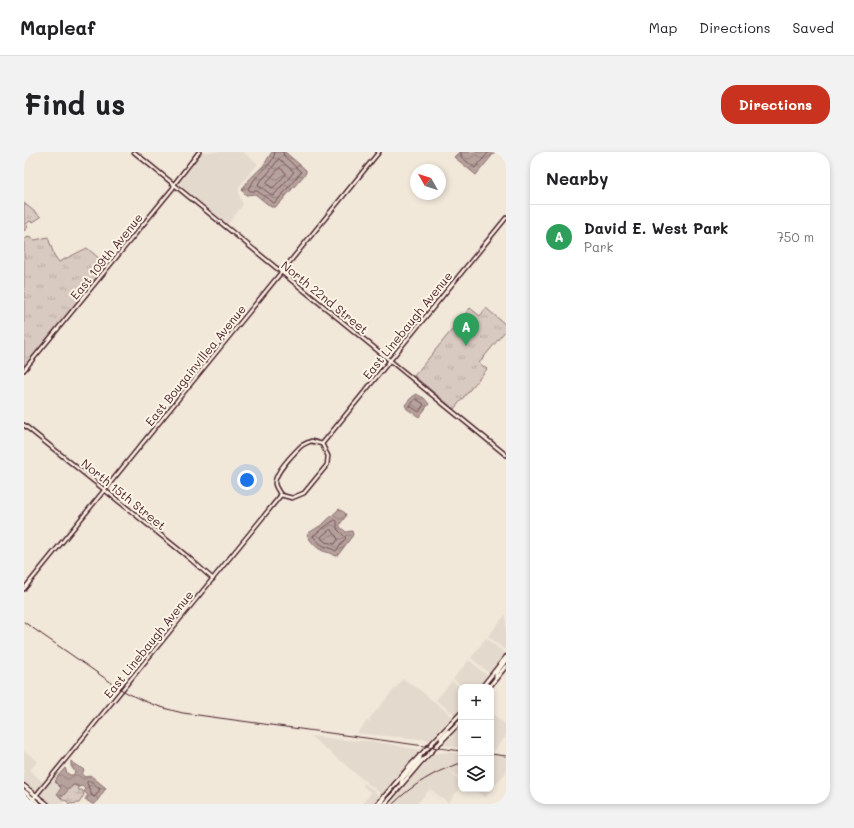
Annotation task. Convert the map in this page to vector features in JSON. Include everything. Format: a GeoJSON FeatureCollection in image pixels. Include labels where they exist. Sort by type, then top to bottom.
{"type":"FeatureCollection","features":[{"type":"Feature","properties":{"kind":"main road"},"geometry":{"type":"LineString","coordinates":[[496,678],[496,673],[506,659]]}},
{"type":"Feature","properties":{"kind":"main road"},"geometry":{"type":"LineString","coordinates":[[485,684],[506,659]]}},
{"type":"Feature","properties":{"kind":"main road"},"geometry":{"type":"LineString","coordinates":[[491,684],[506,666]]}},
{"type":"Feature","properties":{"kind":"main road"},"geometry":{"type":"LineString","coordinates":[[378,804],[420,755],[458,716]]}},
{"type":"Feature","properties":{"kind":"main road"},"geometry":{"type":"LineString","coordinates":[[442,741],[441,738],[452,726],[452,723]]}},
{"type":"Feature","properties":{"kind":"main road"},"geometry":{"type":"LineString","coordinates":[[385,804],[401,784],[458,724]]}},
{"type":"Feature","properties":{"kind":"main road"},"geometry":{"type":"LineString","coordinates":[[401,784],[402,779],[420,759],[420,755]]}},
{"type":"Feature","properties":{"kind":"main road"},"geometry":{"type":"LineString","coordinates":[[24,786],[47,804]]}},
{"type":"Feature","properties":{"kind":"main road"},"geometry":{"type":"LineString","coordinates":[[24,791],[40,804]]}},
{"type":"Feature","properties":{"kind":"main road"},"geometry":{"type":"LineString","coordinates":[[381,804],[385,799],[383,797]]}},
{"type":"Feature","properties":{"kind":"street","name":"North 22nd Street"},"geometry":{"type":"LineString","coordinates":[[134,152],[506,455]]}},
{"type":"Feature","properties":{"kind":"street","name":"East 109th Avenue"},"geometry":{"type":"LineString","coordinates":[[24,370],[173,188],[200,152]]}},
{"type":"Feature","properties":{"kind":"street","name":"East Bougainvillea Avenue"},"geometry":{"type":"LineString","coordinates":[[24,589],[379,152]]}},
{"type":"Feature","properties":{"kind":"street","name":"East Linebaugh Avenue"},"geometry":{"type":"LineString","coordinates":[[322,444],[506,218]]}},
{"type":"Feature","properties":{"kind":"street","name":"North 15th Street"},"geometry":{"type":"LineString","coordinates":[[24,425],[213,579]]}},
{"type":"Feature","properties":{"kind":"street"},"geometry":{"type":"LineString","coordinates":[[311,441],[322,444],[328,456],[326,465],[321,472],[304,493],[292,498],[281,495],[275,484],[276,479],[289,459],[301,446],[311,441]]}},
{"type":"Feature","properties":{"kind":"street","name":"East Linebaugh Avenue"},"geometry":{"type":"LineString","coordinates":[[29,804],[281,495]]}},
{"type":"Feature","properties":{"kind":"shaded area"},"geometry":{"type":"Polygon","coordinates":[[[203,152],[243,152],[258,164],[239,187],[239,195],[243,205],[227,225],[178,183],[203,152]]]}},
{"type":"Feature","properties":{"kind":"shaded area"},"geometry":{"type":"Polygon","coordinates":[[[506,614],[506,651],[488,636],[506,614]]]}},
{"type":"Feature","properties":{"kind":"shaded area"},"geometry":{"type":"Polygon","coordinates":[[[486,638],[506,654],[490,674],[471,658],[486,638]]]}},
{"type":"Feature","properties":{"kind":"shaded area"},"geometry":{"type":"Polygon","coordinates":[[[469,660],[488,676],[481,684],[460,684],[453,679],[469,660]]]}},
{"type":"Feature","properties":{"kind":"shaded area"},"geometry":{"type":"Polygon","coordinates":[[[403,679],[416,687],[453,717],[430,740],[355,733],[357,733],[367,721],[369,722],[369,719],[403,679]]]}},
{"type":"Feature","properties":{"kind":"shaded area"},"geometry":{"type":"Polygon","coordinates":[[[452,681],[458,686],[458,712],[455,715],[436,700],[452,681]]]}},
{"type":"Feature","properties":{"kind":"shaded area"},"geometry":{"type":"Polygon","coordinates":[[[494,715],[506,725],[506,736],[494,750],[494,715]]]}},
{"type":"Feature","properties":{"kind":"shaded area"},"geometry":{"type":"Polygon","coordinates":[[[458,729],[458,748],[443,745],[458,729]]]}},
{"type":"Feature","properties":{"kind":"shaded area"},"geometry":{"type":"Polygon","coordinates":[[[310,736],[372,741],[421,750],[382,795],[310,736]]]}},
{"type":"Feature","properties":{"kind":"shaded area"},"geometry":{"type":"Polygon","coordinates":[[[24,751],[38,761],[30,770],[44,783],[37,793],[24,782],[24,751]]]}},
{"type":"Feature","properties":{"kind":"shaded area"},"geometry":{"type":"Polygon","coordinates":[[[448,752],[458,754],[458,776],[454,773],[453,775],[458,779],[458,791],[448,803],[430,789],[429,791],[445,804],[428,791],[417,804],[390,804],[415,774],[434,754],[448,752]]]}},
{"type":"Feature","properties":{"kind":"shaded area"},"geometry":{"type":"Polygon","coordinates":[[[494,755],[506,757],[506,772],[494,787],[494,755]]]}},
{"type":"Feature","properties":{"kind":"shaded area"},"geometry":{"type":"Polygon","coordinates":[[[51,779],[61,788],[57,794],[65,801],[62,804],[51,804],[39,794],[51,779]]]}},
{"type":"Feature","properties":{"kind":"shaded area"},"geometry":{"type":"Polygon","coordinates":[[[364,783],[381,797],[375,804],[362,804],[371,793],[363,786],[364,783]]]}},
{"type":"Feature","properties":{"kind":"shaded area"},"geometry":{"type":"Polygon","coordinates":[[[478,792],[490,792],[485,798],[478,792]]]}},
{"type":"Feature","properties":{"kind":"green space"},"geometry":{"type":"Polygon","coordinates":[[[24,203],[41,217],[26,224],[28,227],[24,231],[24,203]]]}},
{"type":"Feature","properties":{"kind":"green space"},"geometry":{"type":"Polygon","coordinates":[[[29,237],[35,240],[48,237],[54,255],[59,262],[87,248],[108,266],[24,367],[24,239],[29,237]]]}},
{"type":"Feature","properties":{"kind":"green space"},"geometry":{"type":"Polygon","coordinates":[[[470,308],[480,316],[486,308],[506,325],[506,330],[479,363],[487,369],[454,409],[414,376],[470,308]]]}},
{"type":"Feature","properties":{"kind":"green space"},"geometry":{"type":"Polygon","coordinates":[[[74,785],[78,787],[79,790],[82,790],[84,795],[79,803],[69,804],[66,800],[65,801],[61,798],[69,788],[74,785]]]}},
{"type":"Feature","properties":{"kind":"water"},"geometry":{"type":"Polygon","coordinates":[[[272,152],[285,152],[306,170],[306,173],[275,207],[271,207],[255,194],[246,195],[242,191],[248,181],[263,166],[272,152]]]}},
{"type":"Feature","properties":{"kind":"water"},"geometry":{"type":"Polygon","coordinates":[[[459,152],[495,152],[476,175],[454,157],[459,152]]]}},
{"type":"Feature","properties":{"kind":"water"},"geometry":{"type":"Polygon","coordinates":[[[416,394],[424,398],[429,404],[419,417],[407,409],[405,405],[416,394]]]}},
{"type":"Feature","properties":{"kind":"water"},"geometry":{"type":"Polygon","coordinates":[[[339,509],[345,513],[346,516],[340,524],[340,527],[346,532],[352,531],[353,535],[338,555],[335,556],[318,548],[307,534],[323,524],[339,509]]]}},
{"type":"Feature","properties":{"kind":"water"},"geometry":{"type":"Polygon","coordinates":[[[71,761],[84,770],[82,774],[83,776],[86,777],[90,775],[106,788],[95,804],[92,804],[85,799],[88,795],[84,792],[85,789],[82,786],[78,787],[73,785],[61,798],[57,794],[61,788],[55,782],[57,777],[65,768],[67,773],[70,775],[73,775],[75,772],[71,766],[71,761]]]}},
{"type":"Feature","properties":{"kind":"railway"},"geometry":{"type":"LineString","coordinates":[[24,622],[122,690],[151,704],[167,709],[183,713],[458,751]]}},
{"type":"Feature","properties":{"kind":"railway"},"geometry":{"type":"LineString","coordinates":[[494,754],[506,756]]}},
{"type":"Feature","properties":{"kind":"railway"},"geometry":{"type":"LineString","coordinates":[[393,804],[424,779],[458,764]]}},
{"type":"Feature","properties":{"kind":"place","name":"David E. West Park"},"geometry":{"type":"Point","coordinates":[466,346]}}]}
